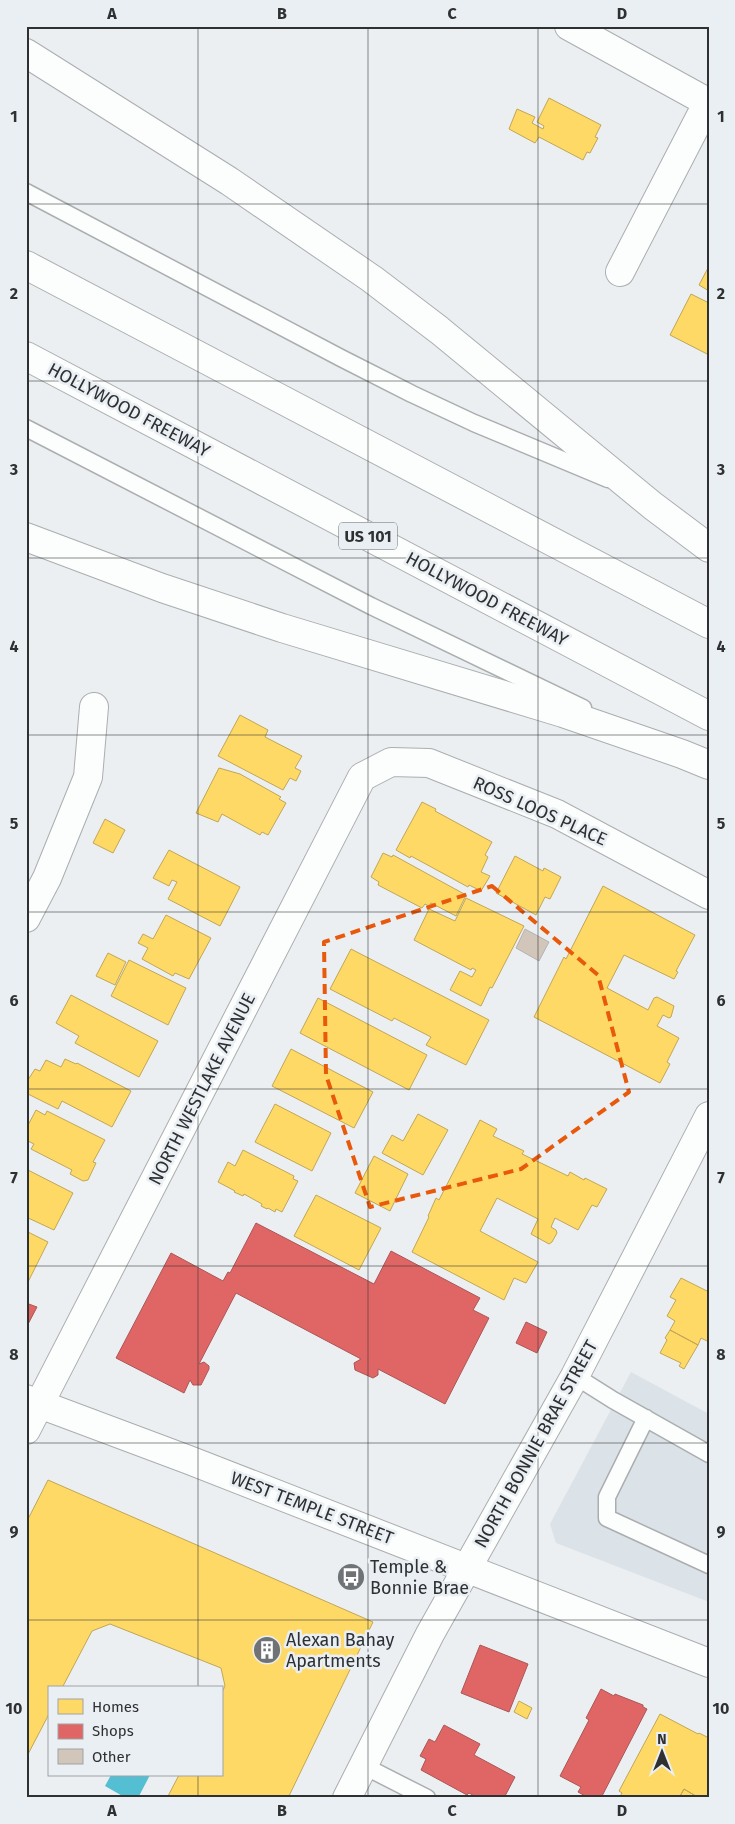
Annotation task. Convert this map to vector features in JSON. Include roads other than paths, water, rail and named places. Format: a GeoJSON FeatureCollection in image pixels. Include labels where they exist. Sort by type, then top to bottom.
{"type":"FeatureCollection","features":[{"type":"Feature","properties":{"kind":"main road"},"geometry":{"type":"LineString","coordinates":[[569,26],[709,103],[620,272]]}},
{"type":"Feature","properties":{"kind":"main road"},"geometry":{"type":"LineString","coordinates":[[26,53],[220,176],[372,279],[439,330],[653,506],[709,548]]}},
{"type":"Feature","properties":{"kind":"main road"},"geometry":{"type":"LineString","coordinates":[[26,265],[709,624]]}},
{"type":"Feature","properties":{"kind":"main road","name":"HOLLYWOOD FREEWAY"},"geometry":{"type":"LineString","coordinates":[[26,356],[709,716]]}},
{"type":"Feature","properties":{"kind":"main road"},"geometry":{"type":"LineString","coordinates":[[26,537],[162,588],[282,628],[563,713],[709,765]]}},
{"type":"Feature","properties":{"kind":"main road"},"geometry":{"type":"LineString","coordinates":[[26,918],[48,878],[88,777],[94,706]]}},
{"type":"Feature","properties":{"kind":"main road","name":"ROSS LOOS PLACE"},"geometry":{"type":"LineString","coordinates":[[391,762],[429,763],[557,814],[709,895]]}},
{"type":"Feature","properties":{"kind":"main road","name":"NORTH WESTLAKE AVENUE"},"geometry":{"type":"LineString","coordinates":[[26,1430],[33,1402],[362,777],[391,762]]}},
{"type":"Feature","properties":{"kind":"main road","name":"NORTH BONNIE BRAE STREET"},"geometry":{"type":"LineString","coordinates":[[347,1798],[430,1634],[575,1376],[709,1116]]}},
{"type":"Feature","properties":{"kind":"main road","name":"WEST TEMPLE STREET"},"geometry":{"type":"LineString","coordinates":[[33,1402],[189,1460],[709,1663]]}},
{"type":"Feature","properties":{"kind":"lane"},"geometry":{"type":"LineString","coordinates":[[26,192],[341,358],[474,423],[615,483],[653,506]]}},
{"type":"Feature","properties":{"kind":"lane"},"geometry":{"type":"LineString","coordinates":[[26,428],[371,606],[682,754]]}},
{"type":"Feature","properties":{"kind":"lane"},"geometry":{"type":"LineString","coordinates":[[575,1376],[709,1454]]}},
{"type":"Feature","properties":{"kind":"lane"},"geometry":{"type":"LineString","coordinates":[[646,1418],[607,1496],[607,1518],[709,1565]]}},
{"type":"Feature","properties":{"kind":"lane"},"geometry":{"type":"LineString","coordinates":[[364,1766],[427,1798]]}},
{"type":"Feature","properties":{"kind":"water"},"geometry":{"type":"Polygon","coordinates":[[[110,1776],[149,1776],[138,1798],[126,1798],[105,1786],[110,1776]]]}},
{"type":"Feature","properties":{"kind":"place","name":"Temple & Bonnie Brae"},"geometry":{"type":"Point","coordinates":[351,1577]}},
{"type":"Feature","properties":{"kind":"place","name":"Alexan Bahay Apartments"},"geometry":{"type":"Point","coordinates":[267,1650]}}]}
